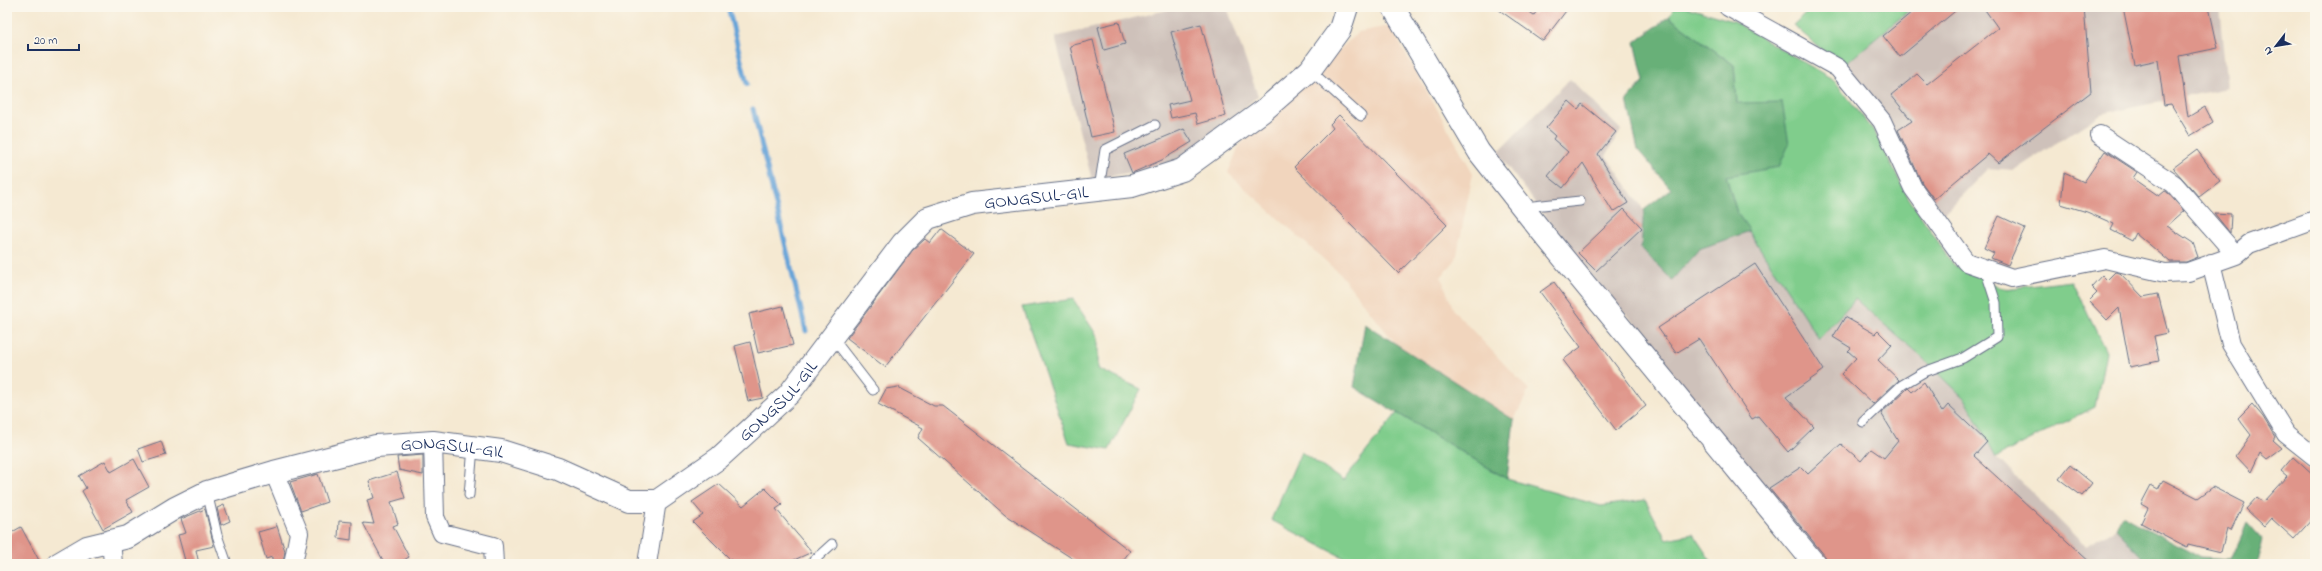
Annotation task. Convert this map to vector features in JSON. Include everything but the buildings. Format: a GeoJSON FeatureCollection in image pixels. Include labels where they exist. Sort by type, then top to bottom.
{"type":"FeatureCollection","features":[{"type":"Feature","properties":{"kind":"street","name":"GONGSUL-GIL"},"geometry":{"type":"LineString","coordinates":[[58,564],[87,546],[111,539],[128,537],[175,508],[207,492],[274,472],[376,446],[433,442],[501,451],[558,469],[629,501],[657,501],[719,458],[789,394],[903,243],[928,218],[972,204],[1132,186],[1182,170],[1263,112],[1310,70],[1340,29],[1346,7]]}},
{"type":"Feature","properties":{"kind":"street"},"geometry":{"type":"LineString","coordinates":[[1393,7],[1479,152],[1523,208],[1815,564]]}},
{"type":"Feature","properties":{"kind":"street"},"geometry":{"type":"LineString","coordinates":[[1728,7],[1838,68],[1882,121],[1913,188],[1966,262],[1985,269],[2012,278],[2105,259],[2165,273],[2188,272],[2236,255],[2249,244],[2315,220]]}},
{"type":"Feature","properties":{"kind":"street"},"geometry":{"type":"LineString","coordinates":[[2100,135],[2174,184],[2236,255]]}},
{"type":"Feature","properties":{"kind":"street"},"geometry":{"type":"LineString","coordinates":[[2211,263],[2231,344],[2286,434],[2315,457]]}},
{"type":"Feature","properties":{"kind":"street"},"geometry":{"type":"LineString","coordinates":[[433,442],[435,517],[442,533],[493,546],[494,564]]}},
{"type":"Feature","properties":{"kind":"street"},"geometry":{"type":"LineString","coordinates":[[274,472],[299,533],[292,564]]}},
{"type":"Feature","properties":{"kind":"street"},"geometry":{"type":"LineString","coordinates":[[647,564],[657,501]]}},
{"type":"Feature","properties":{"kind":"street"},"geometry":{"type":"LineString","coordinates":[[111,539],[113,564]]}},
{"type":"Feature","properties":{"kind":"lane"},"geometry":{"type":"LineString","coordinates":[[1310,70],[1361,116]]}},
{"type":"Feature","properties":{"kind":"lane"},"geometry":{"type":"LineString","coordinates":[[1099,189],[1105,150],[1155,125]]}},
{"type":"Feature","properties":{"kind":"lane"},"geometry":{"type":"LineString","coordinates":[[1523,208],[1580,201]]}},
{"type":"Feature","properties":{"kind":"lane"},"geometry":{"type":"LineString","coordinates":[[1863,422],[1902,385],[1924,372],[1963,358],[1997,337],[1996,303],[1985,269]]}},
{"type":"Feature","properties":{"kind":"lane"},"geometry":{"type":"LineString","coordinates":[[832,337],[873,390]]}},
{"type":"Feature","properties":{"kind":"lane"},"geometry":{"type":"LineString","coordinates":[[469,495],[473,447]]}},
{"type":"Feature","properties":{"kind":"lane"},"geometry":{"type":"LineString","coordinates":[[207,492],[217,535],[227,564]]}},
{"type":"Feature","properties":{"kind":"lane"},"geometry":{"type":"LineString","coordinates":[[810,564],[832,544]]}},
{"type":"Feature","properties":{"kind":"shaded area"},"geometry":{"type":"Polygon","coordinates":[[[1179,7],[1227,7],[1258,96],[1176,163],[1092,180],[1055,37],[1179,7]]]}},
{"type":"Feature","properties":{"kind":"shaded area"},"geometry":{"type":"Polygon","coordinates":[[[1913,7],[2219,7],[2227,88],[2101,114],[2015,170],[1988,168],[1942,216],[1843,67],[1913,7]]]}},
{"type":"Feature","properties":{"kind":"shaded area"},"geometry":{"type":"Polygon","coordinates":[[[1390,26],[1473,173],[1456,259],[1441,277],[1454,311],[1529,390],[1514,420],[1396,344],[1340,274],[1228,173],[1239,146],[1358,32],[1390,26]]]}},
{"type":"Feature","properties":{"kind":"shaded area"},"geometry":{"type":"Polygon","coordinates":[[[1570,79],[1621,130],[1606,156],[1644,210],[1641,248],[1672,280],[1699,249],[1750,231],[1820,339],[1855,299],[1926,361],[1966,400],[1996,457],[2085,546],[2116,529],[2143,557],[2144,564],[1799,564],[1732,480],[1636,325],[1595,281],[1497,153],[1570,79]]]}},
{"type":"Feature","properties":{"kind":"green space"},"geometry":{"type":"Polygon","coordinates":[[[1675,7],[1686,7],[1733,21],[1834,80],[1874,131],[1908,197],[1954,265],[2004,289],[2072,281],[2106,352],[2095,407],[1996,457],[1966,400],[1926,361],[1855,299],[1819,339],[1737,213],[1726,176],[1737,103],[1734,65],[1669,17],[1675,7]]]}},
{"type":"Feature","properties":{"kind":"green space"},"geometry":{"type":"Polygon","coordinates":[[[1813,7],[1913,7],[1842,67],[1793,25],[1813,7]]]}},
{"type":"Feature","properties":{"kind":"green space"},"geometry":{"type":"Polygon","coordinates":[[[1669,17],[1734,65],[1737,103],[1782,102],[1789,144],[1779,167],[1726,176],[1737,213],[1750,231],[1699,249],[1672,280],[1641,248],[1644,210],[1671,189],[1638,150],[1627,100],[1644,81],[1635,42],[1669,17]]]}},
{"type":"Feature","properties":{"kind":"green space"},"geometry":{"type":"Polygon","coordinates":[[[1073,299],[1098,337],[1098,369],[1141,389],[1109,450],[1069,443],[1022,307],[1073,299]]]}},
{"type":"Feature","properties":{"kind":"green space"},"geometry":{"type":"Polygon","coordinates":[[[1365,324],[1514,420],[1507,479],[1354,387],[1365,324]]]}},
{"type":"Feature","properties":{"kind":"green space"},"geometry":{"type":"Polygon","coordinates":[[[1397,413],[1507,479],[1601,506],[1645,500],[1666,539],[1693,534],[1713,564],[1352,564],[1354,563],[1271,520],[1301,452],[1343,481],[1397,413]]]}},
{"type":"Feature","properties":{"kind":"green space"},"geometry":{"type":"Polygon","coordinates":[[[2122,515],[2201,558],[2231,560],[2247,523],[2263,541],[2256,564],[2144,564],[2143,557],[2116,529],[2122,515]]]}},
{"type":"Feature","properties":{"kind":"waterway"},"geometry":{"type":"LineString","coordinates":[[728,7],[747,84]]}},
{"type":"Feature","properties":{"kind":"waterway"},"geometry":{"type":"LineString","coordinates":[[753,109],[806,331]]}}]}
